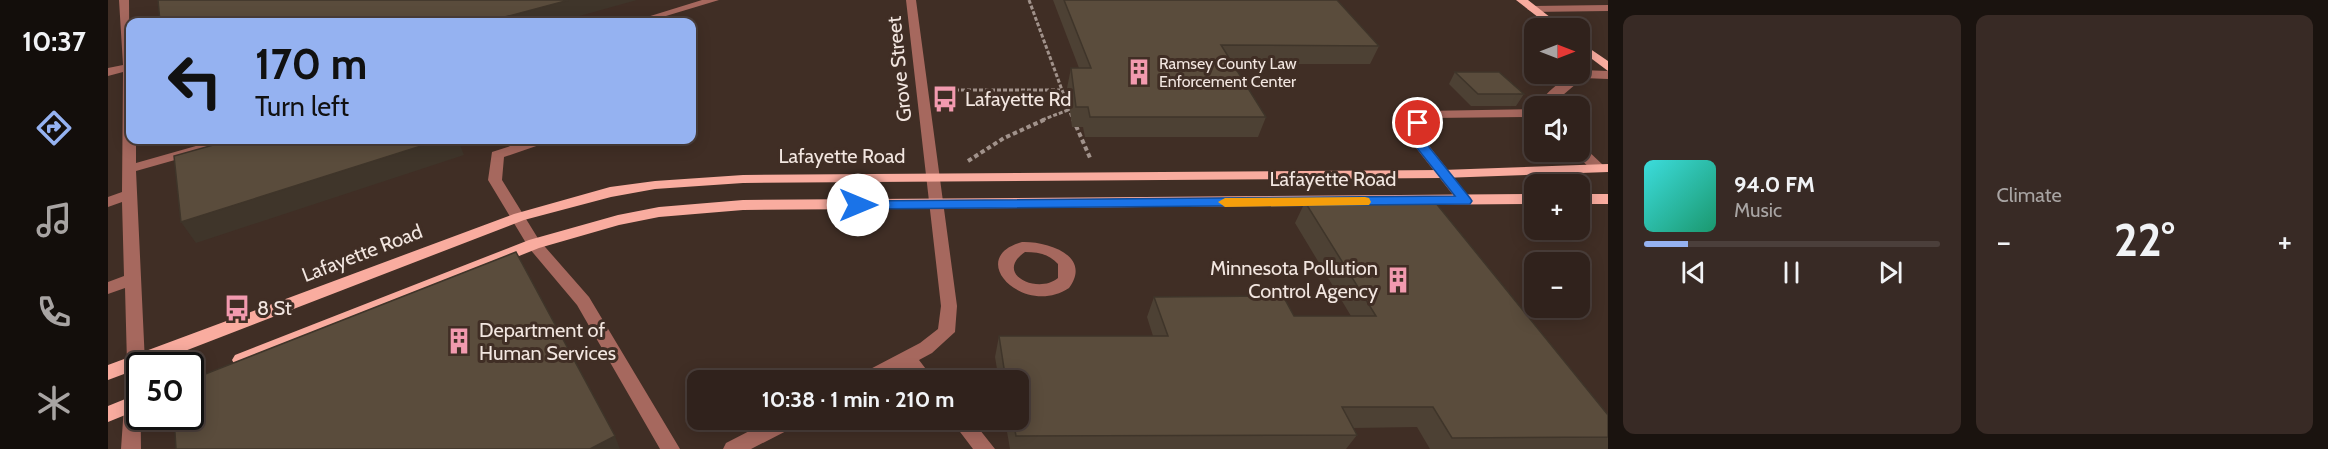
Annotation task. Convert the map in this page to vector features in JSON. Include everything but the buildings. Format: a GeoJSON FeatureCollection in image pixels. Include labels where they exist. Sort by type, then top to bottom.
{"type":"FeatureCollection","features":[{"type":"Feature","properties":{"kind":"main road"},"geometry":{"type":"LineString","coordinates":[[1521,0],[1544,18]]}},
{"type":"Feature","properties":{"kind":"main road"},"geometry":{"type":"LineString","coordinates":[[1590,53],[1608,67]]}},
{"type":"Feature","properties":{"kind":"main road","name":"Lafayette Road"},"geometry":{"type":"LineString","coordinates":[[165,352],[519,217],[610,192],[693,181],[1442,174],[1603,168]]}},
{"type":"Feature","properties":{"kind":"main road","name":"Lafayette Road"},"geometry":{"type":"LineString","coordinates":[[224,367],[534,244],[618,220],[697,208],[743,205],[1524,199]]}},
{"type":"Feature","properties":{"kind":"main road"},"geometry":{"type":"LineString","coordinates":[[1590,199],[1608,199]]}},
{"type":"Feature","properties":{"kind":"main road","name":"Lafayette Road"},"geometry":{"type":"LineString","coordinates":[[108,374],[126,367]]}},
{"type":"Feature","properties":{"kind":"main road"},"geometry":{"type":"LineString","coordinates":[[108,414],[126,402]]}},
{"type":"Feature","properties":{"kind":"street"},"geometry":{"type":"LineString","coordinates":[[124,0],[126,27]]}},
{"type":"Feature","properties":{"kind":"street"},"geometry":{"type":"LineString","coordinates":[[650,18],[714,0]]}},
{"type":"Feature","properties":{"kind":"street","name":"Grove Street"},"geometry":{"type":"LineString","coordinates":[[906,358],[926,348],[946,332],[949,306],[911,0]]}},
{"type":"Feature","properties":{"kind":"street"},"geometry":{"type":"LineString","coordinates":[[1532,9],[1608,8]]}},
{"type":"Feature","properties":{"kind":"street"},"geometry":{"type":"LineString","coordinates":[[108,72],[126,68]]}},
{"type":"Feature","properties":{"kind":"street"},"geometry":{"type":"LineString","coordinates":[[1554,96],[1581,74],[1608,75]]}},
{"type":"Feature","properties":{"kind":"street"},"geometry":{"type":"LineString","coordinates":[[1465,201],[1423,148],[1418,123],[1428,114],[1524,113]]}},
{"type":"Feature","properties":{"kind":"street"},"geometry":{"type":"LineString","coordinates":[[129,144],[136,352]]}},
{"type":"Feature","properties":{"kind":"street"},"geometry":{"type":"LineString","coordinates":[[129,169],[216,144]]}},
{"type":"Feature","properties":{"kind":"street"},"geometry":{"type":"LineString","coordinates":[[529,144],[497,155],[495,180],[534,244],[583,301],[670,449]]}},
{"type":"Feature","properties":{"kind":"street"},"geometry":{"type":"LineString","coordinates":[[1590,158],[1603,168]]}},
{"type":"Feature","properties":{"kind":"street"},"geometry":{"type":"LineString","coordinates":[[108,202],[129,195]]}},
{"type":"Feature","properties":{"kind":"street"},"geometry":{"type":"LineString","coordinates":[[108,288],[133,279]]}},
{"type":"Feature","properties":{"kind":"street"},"geometry":{"type":"LineString","coordinates":[[884,370],[906,358],[916,370]]}},
{"type":"Feature","properties":{"kind":"street"},"geometry":{"type":"LineString","coordinates":[[131,449],[132,430]]}},
{"type":"Feature","properties":{"kind":"street"},"geometry":{"type":"LineString","coordinates":[[733,449],[770,430]]}},
{"type":"Feature","properties":{"kind":"street"},"geometry":{"type":"LineString","coordinates":[[969,430],[985,449]]}},
{"type":"Feature","properties":{"kind":"path"},"geometry":{"type":"LineString","coordinates":[[1029,0],[1060,90],[1094,166]]}},
{"type":"Feature","properties":{"kind":"path"},"geometry":{"type":"LineString","coordinates":[[949,90],[1060,90]]}},
{"type":"Feature","properties":{"kind":"path"},"geometry":{"type":"LineString","coordinates":[[961,166],[1025,126],[1068,110]]}},
{"type":"Feature","properties":{"kind":"slow traffic"},"geometry":{"type":"LineString","coordinates":[[1225,202],[1365,202]]}},
{"type":"Feature","properties":{"kind":"place","name":"Ramsey County Law Enforcement Center"},"geometry":{"type":"Point","coordinates":[1139,72]}},
{"type":"Feature","properties":{"kind":"place","name":"Lafayette Rd"},"geometry":{"type":"Point","coordinates":[945,99]}},
{"type":"Feature","properties":{"kind":"place","name":"Minnesota Pollution Control Agency"},"geometry":{"type":"Point","coordinates":[1398,280]}},
{"type":"Feature","properties":{"kind":"place","name":"8 St"},"geometry":{"type":"Point","coordinates":[237,308]}},
{"type":"Feature","properties":{"kind":"place","name":"Department of Human Services"},"geometry":{"type":"Point","coordinates":[459,341]}},
{"type":"Feature","properties":{"kind":"route"},"geometry":{"type":"LineString","coordinates":[[858,205],[1465,201],[1423,148],[1418,123]]}}]}
